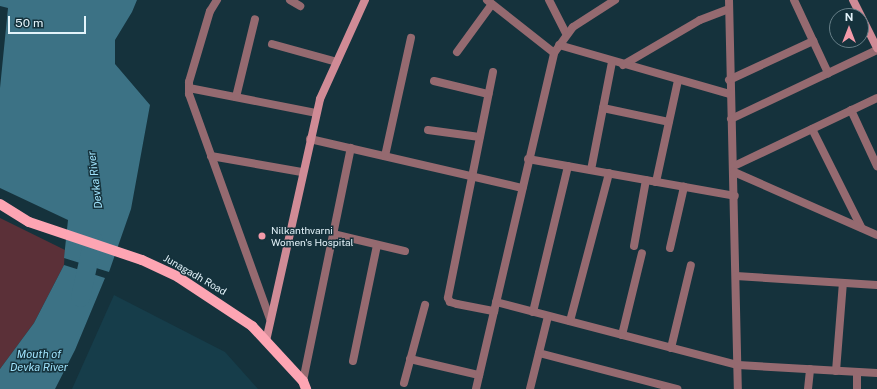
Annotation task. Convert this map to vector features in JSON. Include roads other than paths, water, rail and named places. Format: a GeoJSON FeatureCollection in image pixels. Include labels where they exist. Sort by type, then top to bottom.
{"type":"FeatureCollection","features":[{"type":"Feature","properties":{"kind":"main road","name":"Junagadh Road"},"geometry":{"type":"LineString","coordinates":[[0,204],[30,222],[123,254],[178,277],[252,326],[304,385]]}},
{"type":"Feature","properties":{"kind":"street"},"geometry":{"type":"LineString","coordinates":[[217,0],[210,11],[189,88],[190,101],[270,319]]}},
{"type":"Feature","properties":{"kind":"street"},"geometry":{"type":"LineString","coordinates":[[290,0],[300,6]]}},
{"type":"Feature","properties":{"kind":"street"},"geometry":{"type":"LineString","coordinates":[[266,341],[316,113],[365,0]]}},
{"type":"Feature","properties":{"kind":"street"},"geometry":{"type":"LineString","coordinates":[[549,0],[566,34]]}},
{"type":"Feature","properties":{"kind":"street"},"geometry":{"type":"LineString","coordinates":[[476,389],[528,159],[554,54],[566,34],[606,2],[615,0]]}},
{"type":"Feature","properties":{"kind":"street"},"geometry":{"type":"LineString","coordinates":[[728,0],[729,80],[735,196],[738,389]]}},
{"type":"Feature","properties":{"kind":"street"},"geometry":{"type":"LineString","coordinates":[[794,0],[828,73]]}},
{"type":"Feature","properties":{"kind":"street"},"geometry":{"type":"LineString","coordinates":[[731,119],[877,49],[854,0]]}},
{"type":"Feature","properties":{"kind":"street"},"geometry":{"type":"LineString","coordinates":[[457,52],[489,2],[554,54]]}},
{"type":"Feature","properties":{"kind":"street"},"geometry":{"type":"LineString","coordinates":[[623,65],[700,20],[728,9]]}},
{"type":"Feature","properties":{"kind":"street"},"geometry":{"type":"LineString","coordinates":[[236,97],[255,18]]}},
{"type":"Feature","properties":{"kind":"street"},"geometry":{"type":"LineString","coordinates":[[385,156],[411,38]]}},
{"type":"Feature","properties":{"kind":"street"},"geometry":{"type":"LineString","coordinates":[[729,80],[813,41]]}},
{"type":"Feature","properties":{"kind":"street"},"geometry":{"type":"LineString","coordinates":[[272,44],[337,62]]}},
{"type":"Feature","properties":{"kind":"street"},"geometry":{"type":"LineString","coordinates":[[559,45],[612,62],[730,94]]}},
{"type":"Feature","properties":{"kind":"street"},"geometry":{"type":"LineString","coordinates":[[591,170],[612,62]]}},
{"type":"Feature","properties":{"kind":"street"},"geometry":{"type":"LineString","coordinates":[[493,72],[448,298],[450,302],[494,312]]}},
{"type":"Feature","properties":{"kind":"street"},"geometry":{"type":"LineString","coordinates":[[656,182],[678,80]]}},
{"type":"Feature","properties":{"kind":"street"},"geometry":{"type":"LineString","coordinates":[[434,81],[488,94]]}},
{"type":"Feature","properties":{"kind":"street"},"geometry":{"type":"LineString","coordinates":[[189,88],[316,113]]}},
{"type":"Feature","properties":{"kind":"street"},"geometry":{"type":"LineString","coordinates":[[734,169],[877,98]]}},
{"type":"Feature","properties":{"kind":"street"},"geometry":{"type":"LineString","coordinates":[[603,108],[669,122]]}},
{"type":"Feature","properties":{"kind":"street"},"geometry":{"type":"LineString","coordinates":[[851,110],[877,166]]}},
{"type":"Feature","properties":{"kind":"street"},"geometry":{"type":"LineString","coordinates":[[812,129],[861,227]]}},
{"type":"Feature","properties":{"kind":"street"},"geometry":{"type":"LineString","coordinates":[[428,130],[480,137]]}},
{"type":"Feature","properties":{"kind":"street"},"geometry":{"type":"LineString","coordinates":[[310,139],[522,188]]}},
{"type":"Feature","properties":{"kind":"street"},"geometry":{"type":"LineString","coordinates":[[304,385],[351,148]]}},
{"type":"Feature","properties":{"kind":"street"},"geometry":{"type":"LineString","coordinates":[[211,156],[302,172]]}},
{"type":"Feature","properties":{"kind":"street"},"geometry":{"type":"LineString","coordinates":[[528,159],[735,196]]}},
{"type":"Feature","properties":{"kind":"street"},"geometry":{"type":"LineString","coordinates":[[533,312],[568,166]]}},
{"type":"Feature","properties":{"kind":"street"},"geometry":{"type":"LineString","coordinates":[[734,169],[877,234]]}},
{"type":"Feature","properties":{"kind":"street"},"geometry":{"type":"LineString","coordinates":[[570,322],[609,173]]}},
{"type":"Feature","properties":{"kind":"street"},"geometry":{"type":"LineString","coordinates":[[634,246],[646,180]]}},
{"type":"Feature","properties":{"kind":"street"},"geometry":{"type":"LineString","coordinates":[[670,248],[684,187]]}},
{"type":"Feature","properties":{"kind":"street"},"geometry":{"type":"LineString","coordinates":[[334,234],[405,251]]}},
{"type":"Feature","properties":{"kind":"street"},"geometry":{"type":"LineString","coordinates":[[353,361],[377,245]]}},
{"type":"Feature","properties":{"kind":"street"},"geometry":{"type":"LineString","coordinates":[[622,335],[642,253]]}},
{"type":"Feature","properties":{"kind":"street"},"geometry":{"type":"LineString","coordinates":[[671,348],[691,265]]}},
{"type":"Feature","properties":{"kind":"street"},"geometry":{"type":"LineString","coordinates":[[736,276],[877,285]]}},
{"type":"Feature","properties":{"kind":"street"},"geometry":{"type":"LineString","coordinates":[[836,371],[843,283]]}},
{"type":"Feature","properties":{"kind":"street"},"geometry":{"type":"LineString","coordinates":[[496,302],[738,365],[877,373]]}},
{"type":"Feature","properties":{"kind":"street"},"geometry":{"type":"LineString","coordinates":[[404,383],[425,305]]}},
{"type":"Feature","properties":{"kind":"street"},"geometry":{"type":"LineString","coordinates":[[530,389],[548,316]]}},
{"type":"Feature","properties":{"kind":"street"},"geometry":{"type":"LineString","coordinates":[[539,353],[677,389]]}},
{"type":"Feature","properties":{"kind":"street"},"geometry":{"type":"LineString","coordinates":[[410,359],[479,375]]}},
{"type":"Feature","properties":{"kind":"street"},"geometry":{"type":"LineString","coordinates":[[808,389],[810,369]]}},
{"type":"Feature","properties":{"kind":"street"},"geometry":{"type":"LineString","coordinates":[[857,372],[857,389]]}},
{"type":"Feature","properties":{"kind":"water"},"geometry":{"type":"Polygon","coordinates":[[[0,0],[137,0],[132,12],[115,40],[115,64],[150,105],[131,209],[109,272],[64,258],[68,220],[0,188],[0,88],[8,8],[0,6],[0,0]]]}},
{"type":"Feature","properties":{"kind":"water","name":"Mouth of Devka River"},"geometry":{"type":"Polygon","coordinates":[[[64,265],[105,278],[75,350],[55,389],[0,389],[0,369],[34,323],[64,265]]]}},
{"type":"Feature","properties":{"kind":"waterway","name":"Devka River"},"geometry":{"type":"LineString","coordinates":[[80,297],[93,239]]}},
{"type":"Feature","properties":{"kind":"place","name":"Nilkanthvarni Women's Hospital"},"geometry":{"type":"Point","coordinates":[262,236]}}]}
